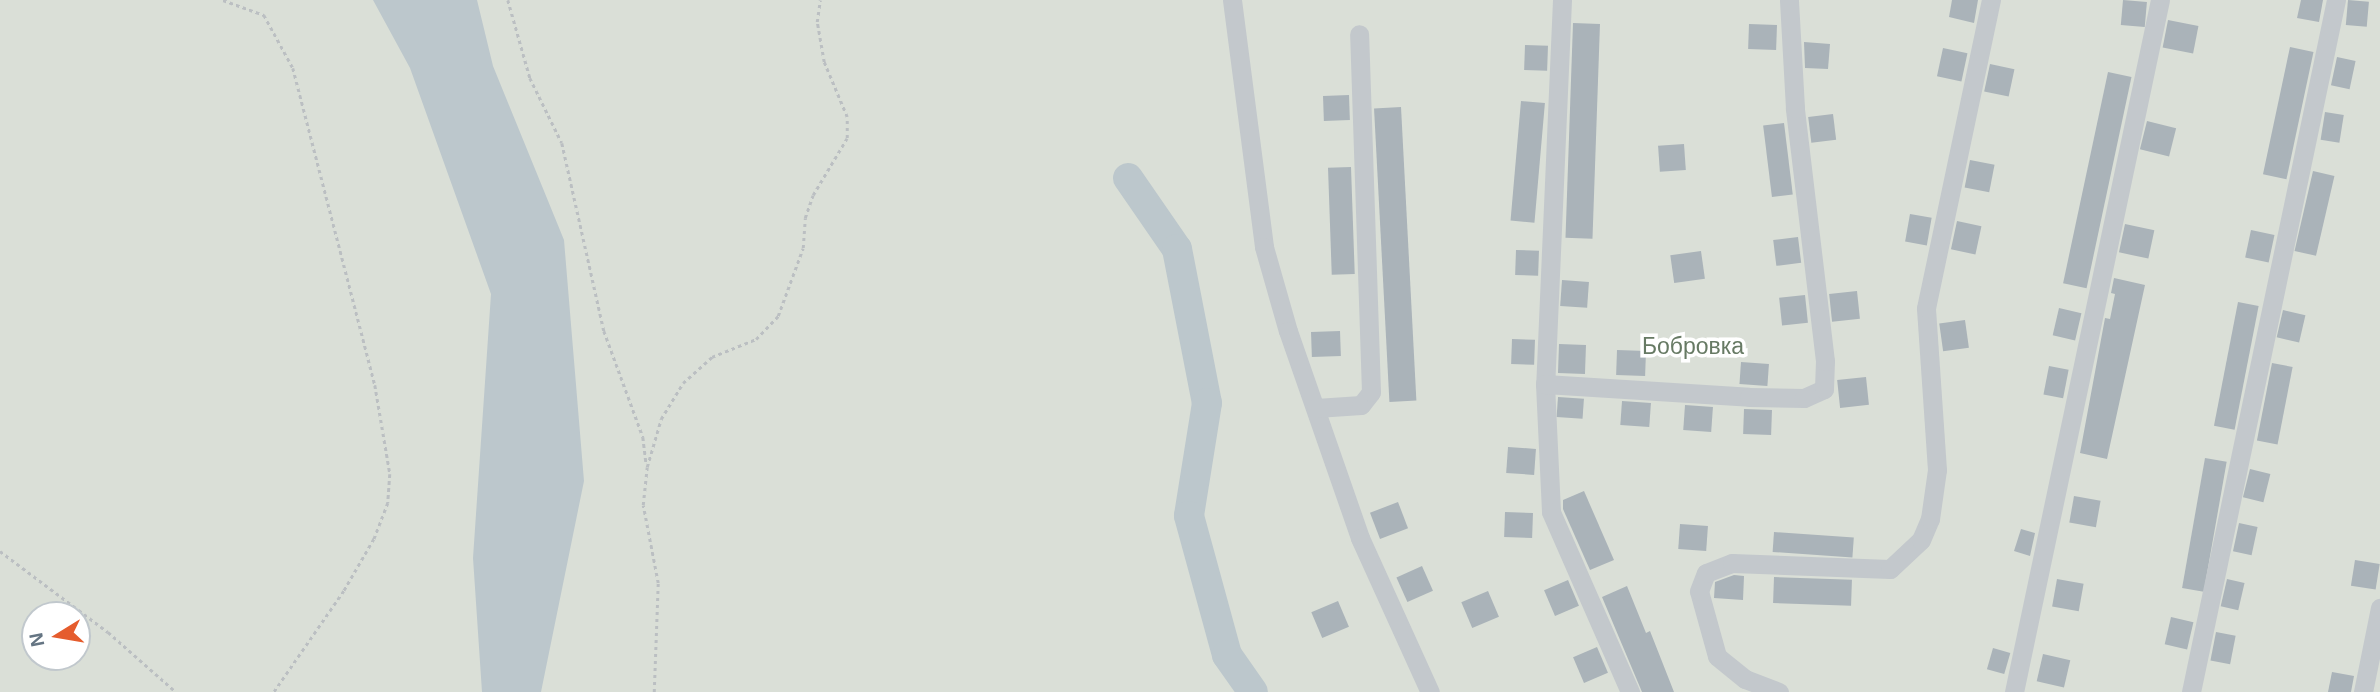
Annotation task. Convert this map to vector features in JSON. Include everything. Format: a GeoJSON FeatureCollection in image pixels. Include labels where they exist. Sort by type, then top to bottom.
{"type":"FeatureCollection","features":[{"type":"Feature","properties":{"kind":"street"},"geometry":{"type":"LineString","coordinates":[[1232,0],[1264,247],[1316,408],[1319,430],[1360,538],[1430,692]]}},
{"type":"Feature","properties":{"kind":"street"},"geometry":{"type":"LineString","coordinates":[[1562,0],[1545,384],[1551,512],[1630,692]]}},
{"type":"Feature","properties":{"kind":"street"},"geometry":{"type":"LineString","coordinates":[[1545,384],[1804,398],[1824,389],[1821,327],[1795,108],[1789,0]]}},
{"type":"Feature","properties":{"kind":"street"},"geometry":{"type":"LineString","coordinates":[[1779,692],[1745,679],[1717,656],[1699,592],[1706,573],[1732,563],[1890,569],[1921,540],[1930,519],[1937,470],[1926,308],[1991,0]]}},
{"type":"Feature","properties":{"kind":"street"},"geometry":{"type":"LineString","coordinates":[[2014,692],[2160,0]]}},
{"type":"Feature","properties":{"kind":"street"},"geometry":{"type":"LineString","coordinates":[[2190,692],[2336,0]]}},
{"type":"Feature","properties":{"kind":"street"},"geometry":{"type":"LineString","coordinates":[[1316,408],[1361,405],[1371,392],[1359,34]]}},
{"type":"Feature","properties":{"kind":"street"},"geometry":{"type":"LineString","coordinates":[[2363,692],[2380,608]]}},
{"type":"Feature","properties":{"kind":"path"},"geometry":{"type":"LineString","coordinates":[[223,0],[264,15],[293,68],[372,372],[390,474],[388,503],[374,539],[344,591],[274,692]]}},
{"type":"Feature","properties":{"kind":"path"},"geometry":{"type":"LineString","coordinates":[[508,0],[530,78],[562,142],[604,331],[643,437],[647,467]]}},
{"type":"Feature","properties":{"kind":"path"},"geometry":{"type":"LineString","coordinates":[[653,692],[658,583],[643,505],[647,467],[661,419],[683,383],[712,357],[756,339],[778,316],[803,248],[805,218],[813,195],[848,138],[847,117],[824,62],[817,22],[820,0]]}},
{"type":"Feature","properties":{"kind":"path"},"geometry":{"type":"LineString","coordinates":[[0,551],[108,632],[176,692]]}},
{"type":"Feature","properties":{"kind":"green space","name":"Бобровка"},"geometry":{"type":"Polygon","coordinates":[[[0,0],[2380,0],[2380,692],[0,692],[0,0]]]}},
{"type":"Feature","properties":{"kind":"shaded area"},"geometry":{"type":"Polygon","coordinates":[[[373,0],[477,0],[493,66],[564,240],[584,481],[541,692],[482,692],[473,558],[491,294],[410,68],[373,0]]]}},
{"type":"Feature","properties":{"kind":"building"},"geometry":{"type":"Polygon","coordinates":[[[1952,0],[1978,0],[1974,23],[1949,17],[1952,0]]]}},
{"type":"Feature","properties":{"kind":"building"},"geometry":{"type":"Polygon","coordinates":[[[2123,0],[2147,2],[2145,27],[2121,25],[2123,0]]]}},
{"type":"Feature","properties":{"kind":"building"},"geometry":{"type":"Polygon","coordinates":[[[2301,0],[2323,0],[2319,22],[2297,18],[2301,0]]]}},
{"type":"Feature","properties":{"kind":"building"},"geometry":{"type":"Polygon","coordinates":[[[2348,0],[2369,2],[2367,27],[2346,25],[2348,0]]]}},
{"type":"Feature","properties":{"kind":"building"},"geometry":{"type":"Polygon","coordinates":[[[2168,20],[2198,26],[2193,53],[2163,47],[2168,20]]]}},
{"type":"Feature","properties":{"kind":"building"},"geometry":{"type":"Polygon","coordinates":[[[1573,23],[1600,24],[1592,239],[1565,238],[1573,23]]]}},
{"type":"Feature","properties":{"kind":"building"},"geometry":{"type":"Polygon","coordinates":[[[1749,24],[1777,25],[1776,50],[1748,49],[1749,24]]]}},
{"type":"Feature","properties":{"kind":"building"},"geometry":{"type":"Polygon","coordinates":[[[1804,42],[1830,44],[1828,69],[1805,68],[1804,42]]]}},
{"type":"Feature","properties":{"kind":"building"},"geometry":{"type":"Polygon","coordinates":[[[1525,45],[1548,46],[1547,71],[1524,70],[1525,45]]]}},
{"type":"Feature","properties":{"kind":"building"},"geometry":{"type":"Polygon","coordinates":[[[2290,47],[2313,52],[2286,179],[2263,174],[2290,47]]]}},
{"type":"Feature","properties":{"kind":"building"},"geometry":{"type":"Polygon","coordinates":[[[1943,48],[1967,53],[1961,82],[1937,76],[1943,48]]]}},
{"type":"Feature","properties":{"kind":"building"},"geometry":{"type":"Polygon","coordinates":[[[2337,57],[2356,61],[2350,89],[2331,85],[2337,57]]]}},
{"type":"Feature","properties":{"kind":"building"},"geometry":{"type":"Polygon","coordinates":[[[1990,64],[2014,69],[2009,97],[1984,91],[1990,64]]]}},
{"type":"Feature","properties":{"kind":"building"},"geometry":{"type":"Polygon","coordinates":[[[2108,72],[2131,77],[2087,288],[2063,283],[2108,72]]]}},
{"type":"Feature","properties":{"kind":"building"},"geometry":{"type":"Polygon","coordinates":[[[1349,95],[1350,120],[1324,121],[1323,96],[1349,95]]]}},
{"type":"Feature","properties":{"kind":"building"},"geometry":{"type":"Polygon","coordinates":[[[1521,101],[1545,103],[1534,223],[1511,221],[1521,101]]]}},
{"type":"Feature","properties":{"kind":"building"},"geometry":{"type":"Polygon","coordinates":[[[1401,107],[1416,401],[1389,402],[1374,108],[1401,107]]]}},
{"type":"Feature","properties":{"kind":"building"},"geometry":{"type":"Polygon","coordinates":[[[2325,112],[2344,115],[2339,143],[2321,140],[2325,112]]]}},
{"type":"Feature","properties":{"kind":"building"},"geometry":{"type":"Polygon","coordinates":[[[1833,114],[1836,140],[1811,143],[1808,117],[1833,114]]]}},
{"type":"Feature","properties":{"kind":"building"},"geometry":{"type":"Polygon","coordinates":[[[2147,121],[2176,128],[2169,156],[2140,149],[2147,121]]]}},
{"type":"Feature","properties":{"kind":"building"},"geometry":{"type":"Polygon","coordinates":[[[1784,123],[1793,194],[1772,197],[1763,126],[1784,123]]]}},
{"type":"Feature","properties":{"kind":"building"},"geometry":{"type":"Polygon","coordinates":[[[1684,144],[1686,170],[1660,172],[1658,146],[1684,144]]]}},
{"type":"Feature","properties":{"kind":"building"},"geometry":{"type":"Polygon","coordinates":[[[1970,160],[1995,165],[1989,192],[1965,187],[1970,160]]]}},
{"type":"Feature","properties":{"kind":"building"},"geometry":{"type":"Polygon","coordinates":[[[1351,167],[1355,274],[1332,275],[1328,168],[1351,167]]]}},
{"type":"Feature","properties":{"kind":"building"},"geometry":{"type":"Polygon","coordinates":[[[2313,171],[2334,176],[2316,256],[2295,251],[2313,171]]]}},
{"type":"Feature","properties":{"kind":"building"},"geometry":{"type":"Polygon","coordinates":[[[1910,214],[1932,218],[1927,245],[1905,242],[1910,214]]]}},
{"type":"Feature","properties":{"kind":"building"},"geometry":{"type":"Polygon","coordinates":[[[1957,221],[1981,226],[1975,255],[1951,249],[1957,221]]]}},
{"type":"Feature","properties":{"kind":"building"},"geometry":{"type":"Polygon","coordinates":[[[2125,224],[2154,230],[2148,259],[2119,252],[2125,224]]]}},
{"type":"Feature","properties":{"kind":"building"},"geometry":{"type":"Polygon","coordinates":[[[2251,230],[2274,235],[2269,262],[2245,257],[2251,230]]]}},
{"type":"Feature","properties":{"kind":"building"},"geometry":{"type":"Polygon","coordinates":[[[1798,237],[1801,263],[1776,266],[1773,240],[1798,237]]]}},
{"type":"Feature","properties":{"kind":"building"},"geometry":{"type":"Polygon","coordinates":[[[1516,250],[1539,251],[1538,276],[1515,275],[1516,250]]]}},
{"type":"Feature","properties":{"kind":"building"},"geometry":{"type":"Polygon","coordinates":[[[1701,251],[1705,279],[1674,283],[1670,255],[1701,251]]]}},
{"type":"Feature","properties":{"kind":"building"},"geometry":{"type":"Polygon","coordinates":[[[2114,278],[2145,285],[2107,459],[2080,453],[2105,318],[2110,319],[2115,294],[2111,293],[2114,278]]]}},
{"type":"Feature","properties":{"kind":"building"},"geometry":{"type":"Polygon","coordinates":[[[1562,280],[1589,282],[1587,308],[1560,306],[1562,280]]]}},
{"type":"Feature","properties":{"kind":"building"},"geometry":{"type":"Polygon","coordinates":[[[1857,291],[1860,319],[1832,322],[1829,294],[1857,291]]]}},
{"type":"Feature","properties":{"kind":"building"},"geometry":{"type":"Polygon","coordinates":[[[1805,295],[1808,323],[1782,326],[1779,298],[1805,295]]]}},
{"type":"Feature","properties":{"kind":"building"},"geometry":{"type":"Polygon","coordinates":[[[2238,302],[2259,306],[2235,430],[2214,426],[2238,302]]]}},
{"type":"Feature","properties":{"kind":"building"},"geometry":{"type":"Polygon","coordinates":[[[2059,308],[2081,313],[2075,340],[2053,335],[2059,308]]]}},
{"type":"Feature","properties":{"kind":"building"},"geometry":{"type":"Polygon","coordinates":[[[2283,310],[2305,315],[2299,342],[2277,337],[2283,310]]]}},
{"type":"Feature","properties":{"kind":"building"},"geometry":{"type":"Polygon","coordinates":[[[1965,320],[1969,348],[1943,351],[1939,324],[1965,320]]]}},
{"type":"Feature","properties":{"kind":"building"},"geometry":{"type":"Polygon","coordinates":[[[1340,331],[1341,356],[1312,357],[1311,332],[1340,331]]]}},
{"type":"Feature","properties":{"kind":"building"},"geometry":{"type":"Polygon","coordinates":[[[1512,339],[1535,340],[1534,365],[1511,364],[1512,339]]]}},
{"type":"Feature","properties":{"kind":"building"},"geometry":{"type":"Polygon","coordinates":[[[1559,344],[1586,345],[1585,374],[1558,373],[1559,344]]]}},
{"type":"Feature","properties":{"kind":"building"},"geometry":{"type":"Polygon","coordinates":[[[1617,350],[1646,351],[1645,376],[1616,375],[1617,350]]]}},
{"type":"Feature","properties":{"kind":"building"},"geometry":{"type":"Polygon","coordinates":[[[1741,362],[1769,364],[1767,386],[1739,384],[1741,362]]]}},
{"type":"Feature","properties":{"kind":"building"},"geometry":{"type":"Polygon","coordinates":[[[2272,363],[2293,367],[2278,445],[2257,441],[2272,363]]]}},
{"type":"Feature","properties":{"kind":"building"},"geometry":{"type":"Polygon","coordinates":[[[2049,366],[2069,370],[2063,398],[2043,394],[2049,366]]]}},
{"type":"Feature","properties":{"kind":"building"},"geometry":{"type":"Polygon","coordinates":[[[1866,377],[1869,405],[1840,408],[1837,380],[1866,377]]]}},
{"type":"Feature","properties":{"kind":"building"},"geometry":{"type":"Polygon","coordinates":[[[1558,397],[1584,399],[1583,419],[1557,417],[1558,397]]]}},
{"type":"Feature","properties":{"kind":"building"},"geometry":{"type":"Polygon","coordinates":[[[1622,401],[1651,403],[1649,427],[1620,425],[1622,401]]]}},
{"type":"Feature","properties":{"kind":"building"},"geometry":{"type":"Polygon","coordinates":[[[1685,405],[1713,407],[1711,432],[1683,430],[1685,405]]]}},
{"type":"Feature","properties":{"kind":"building"},"geometry":{"type":"Polygon","coordinates":[[[1744,409],[1772,410],[1771,435],[1743,434],[1744,409]]]}},
{"type":"Feature","properties":{"kind":"building"},"geometry":{"type":"Polygon","coordinates":[[[1508,447],[1536,449],[1534,475],[1506,473],[1508,447]]]}},
{"type":"Feature","properties":{"kind":"building"},"geometry":{"type":"Polygon","coordinates":[[[2205,458],[2227,462],[2204,592],[2182,588],[2205,458]]]}},
{"type":"Feature","properties":{"kind":"building"},"geometry":{"type":"Polygon","coordinates":[[[2250,469],[2270,474],[2263,502],[2243,497],[2250,469]]]}},
{"type":"Feature","properties":{"kind":"building"},"geometry":{"type":"Polygon","coordinates":[[[1584,491],[1614,560],[1590,570],[1563,509],[1563,500],[1584,491]]]}},
{"type":"Feature","properties":{"kind":"building"},"geometry":{"type":"Polygon","coordinates":[[[2074,496],[2101,501],[2096,527],[2069,523],[2074,496]]]}},
{"type":"Feature","properties":{"kind":"building"},"geometry":{"type":"Polygon","coordinates":[[[1398,502],[1408,528],[1380,539],[1370,513],[1398,502]]]}},
{"type":"Feature","properties":{"kind":"building"},"geometry":{"type":"Polygon","coordinates":[[[1505,512],[1533,513],[1532,538],[1504,537],[1505,512]]]}},
{"type":"Feature","properties":{"kind":"building"},"geometry":{"type":"Polygon","coordinates":[[[2239,523],[2258,527],[2252,555],[2233,551],[2239,523]]]}},
{"type":"Feature","properties":{"kind":"building"},"geometry":{"type":"Polygon","coordinates":[[[1680,524],[1708,526],[1706,551],[1678,549],[1680,524]]]}},
{"type":"Feature","properties":{"kind":"building"},"geometry":{"type":"Polygon","coordinates":[[[2021,529],[2035,533],[2030,556],[2014,551],[2021,529]]]}},
{"type":"Feature","properties":{"kind":"building"},"geometry":{"type":"Polygon","coordinates":[[[1774,532],[1854,538],[1852,558],[1773,552],[1774,532]]]}},
{"type":"Feature","properties":{"kind":"building"},"geometry":{"type":"Polygon","coordinates":[[[2355,560],[2380,564],[2376,590],[2351,586],[2355,560]]]}},
{"type":"Feature","properties":{"kind":"building"},"geometry":{"type":"Polygon","coordinates":[[[1422,566],[1433,591],[1407,602],[1396,577],[1422,566]]]}},
{"type":"Feature","properties":{"kind":"building"},"geometry":{"type":"Polygon","coordinates":[[[1734,575],[1744,576],[1743,600],[1714,598],[1715,582],[1734,575]]]}},
{"type":"Feature","properties":{"kind":"building"},"geometry":{"type":"Polygon","coordinates":[[[1774,577],[1852,580],[1851,606],[1773,603],[1774,577]]]}},
{"type":"Feature","properties":{"kind":"building"},"geometry":{"type":"Polygon","coordinates":[[[2057,579],[2084,584],[2079,611],[2052,607],[2057,579]]]}},
{"type":"Feature","properties":{"kind":"building"},"geometry":{"type":"Polygon","coordinates":[[[2227,579],[2245,583],[2238,610],[2221,606],[2227,579]]]}},
{"type":"Feature","properties":{"kind":"building"},"geometry":{"type":"Polygon","coordinates":[[[1568,580],[1579,606],[1555,616],[1544,590],[1568,580]]]}},
{"type":"Feature","properties":{"kind":"building"},"geometry":{"type":"Polygon","coordinates":[[[1627,586],[1646,633],[1650,631],[1674,692],[1642,692],[1602,597],[1627,586]]]}},
{"type":"Feature","properties":{"kind":"building"},"geometry":{"type":"Polygon","coordinates":[[[1488,591],[1499,617],[1472,628],[1461,602],[1488,591]]]}},
{"type":"Feature","properties":{"kind":"building"},"geometry":{"type":"Polygon","coordinates":[[[1338,601],[1349,627],[1322,638],[1311,612],[1338,601]]]}},
{"type":"Feature","properties":{"kind":"building"},"geometry":{"type":"Polygon","coordinates":[[[2171,617],[2193,622],[2187,649],[2165,644],[2171,617]]]}},
{"type":"Feature","properties":{"kind":"building"},"geometry":{"type":"Polygon","coordinates":[[[2216,632],[2236,636],[2230,664],[2210,660],[2216,632]]]}},
{"type":"Feature","properties":{"kind":"building"},"geometry":{"type":"Polygon","coordinates":[[[1597,647],[1608,673],[1584,683],[1573,657],[1597,647]]]}},
{"type":"Feature","properties":{"kind":"building"},"geometry":{"type":"Polygon","coordinates":[[[1993,648],[2010,653],[2004,674],[1987,669],[1993,648]]]}},
{"type":"Feature","properties":{"kind":"building"},"geometry":{"type":"Polygon","coordinates":[[[2043,654],[2070,660],[2064,688],[2037,681],[2043,654]]]}},
{"type":"Feature","properties":{"kind":"building"},"geometry":{"type":"Polygon","coordinates":[[[2332,672],[2354,676],[2351,692],[2328,692],[2332,672]]]}},
{"type":"Feature","properties":{"kind":"waterway"},"geometry":{"type":"LineString","coordinates":[[1128,178],[1177,249],[1207,403],[1189,516],[1227,655],[1253,692]]}}]}
